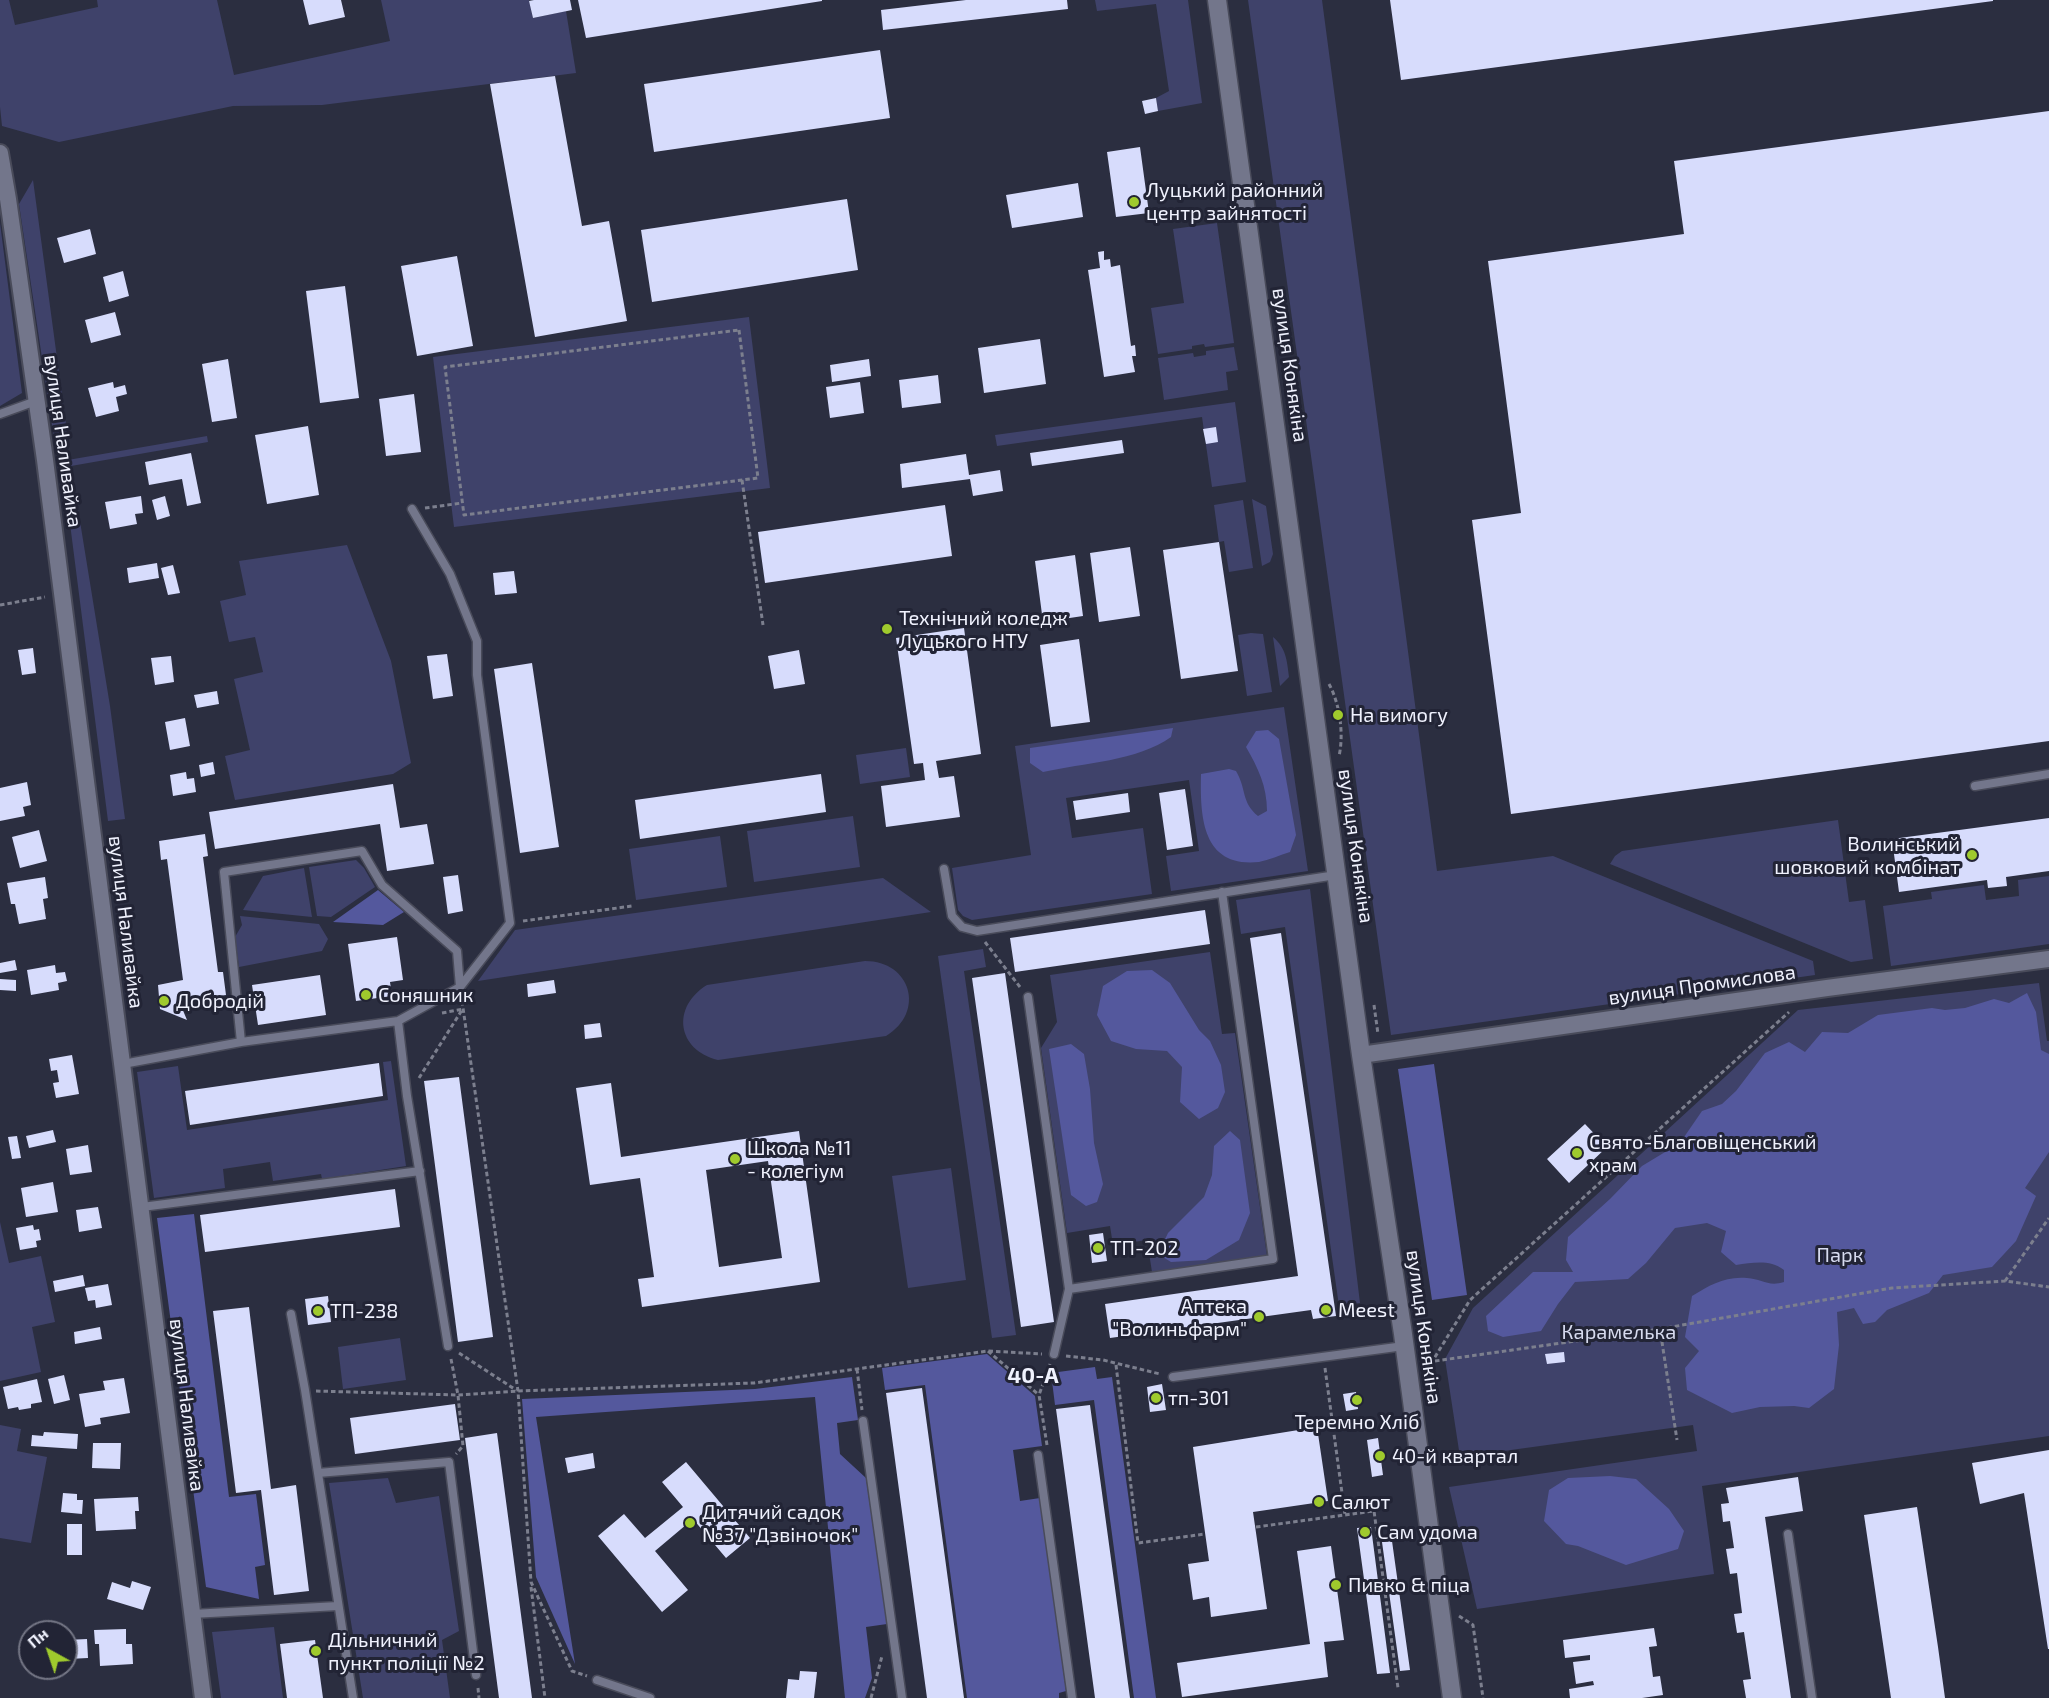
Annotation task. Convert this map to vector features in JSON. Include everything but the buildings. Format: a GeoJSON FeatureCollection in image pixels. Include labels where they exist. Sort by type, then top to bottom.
{"type":"FeatureCollection","features":[{"type":"Feature","properties":{"kind":"street","name":"вулиця Конякіна"},"geometry":{"type":"LineString","coordinates":[[1217,0],[1361,1055],[1405,1346],[1452,1698]]}},
{"type":"Feature","properties":{"kind":"street","name":"вулиця Наливайка"},"geometry":{"type":"LineString","coordinates":[[0,153],[62,594],[203,1698]]}},
{"type":"Feature","properties":{"kind":"street","name":"вулиця Промислова"},"geometry":{"type":"LineString","coordinates":[[1361,1055],[1813,990],[2049,959]]}},
{"type":"Feature","properties":{"kind":"lane"},"geometry":{"type":"LineString","coordinates":[[0,414],[36,401]]}},
{"type":"Feature","properties":{"kind":"lane"},"geometry":{"type":"LineString","coordinates":[[123,1064],[242,1042],[398,1021],[460,987],[510,923],[477,675],[477,641],[450,574],[412,510]]}},
{"type":"Feature","properties":{"kind":"lane"},"geometry":{"type":"LineString","coordinates":[[1975,786],[2049,774]]}},
{"type":"Feature","properties":{"kind":"lane"},"geometry":{"type":"LineString","coordinates":[[242,1042],[224,872],[362,851],[382,885],[457,951],[460,987]]}},
{"type":"Feature","properties":{"kind":"lane"},"geometry":{"type":"LineString","coordinates":[[944,869],[952,916],[962,927],[976,931],[1337,875]]}},
{"type":"Feature","properties":{"kind":"lane"},"geometry":{"type":"LineString","coordinates":[[1069,1289],[1273,1259],[1222,892]]}},
{"type":"Feature","properties":{"kind":"lane"},"geometry":{"type":"LineString","coordinates":[[1028,997],[1069,1289],[1054,1354]]}},
{"type":"Feature","properties":{"kind":"lane"},"geometry":{"type":"LineString","coordinates":[[398,1021],[407,1096],[448,1346]]}},
{"type":"Feature","properties":{"kind":"lane"},"geometry":{"type":"LineString","coordinates":[[142,1208],[420,1172]]}},
{"type":"Feature","properties":{"kind":"lane"},"geometry":{"type":"LineString","coordinates":[[291,1314],[353,1698]]}},
{"type":"Feature","properties":{"kind":"lane"},"geometry":{"type":"LineString","coordinates":[[1173,1377],[1405,1346]]}},
{"type":"Feature","properties":{"kind":"lane"},"geometry":{"type":"LineString","coordinates":[[863,1421],[902,1698]]}},
{"type":"Feature","properties":{"kind":"lane"},"geometry":{"type":"LineString","coordinates":[[1038,1455],[1072,1698]]}},
{"type":"Feature","properties":{"kind":"lane"},"geometry":{"type":"LineString","coordinates":[[318,1473],[449,1462],[476,1675]]}},
{"type":"Feature","properties":{"kind":"lane"},"geometry":{"type":"LineString","coordinates":[[1788,1534],[1812,1698]]}},
{"type":"Feature","properties":{"kind":"lane"},"geometry":{"type":"LineString","coordinates":[[192,1614],[338,1606]]}},
{"type":"Feature","properties":{"kind":"lane"},"geometry":{"type":"LineString","coordinates":[[597,1680],[650,1698]]}},
{"type":"Feature","properties":{"kind":"path"},"geometry":{"type":"LineString","coordinates":[[739,330],[758,478],[464,515],[462,503],[445,367],[739,330]]}},
{"type":"Feature","properties":{"kind":"path"},"geometry":{"type":"LineString","coordinates":[[742,480],[763,625]]}},
{"type":"Feature","properties":{"kind":"path"},"geometry":{"type":"LineString","coordinates":[[412,510],[462,503]]}},
{"type":"Feature","properties":{"kind":"path"},"geometry":{"type":"LineString","coordinates":[[0,605],[62,594]]}},
{"type":"Feature","properties":{"kind":"path"},"geometry":{"type":"LineString","coordinates":[[510,923],[632,906]]}},
{"type":"Feature","properties":{"kind":"path"},"geometry":{"type":"LineString","coordinates":[[976,931],[1028,997]]}},
{"type":"Feature","properties":{"kind":"path"},"geometry":{"type":"LineString","coordinates":[[460,987],[518,1391],[531,1582],[545,1698]]}},
{"type":"Feature","properties":{"kind":"path"},"geometry":{"type":"LineString","coordinates":[[1423,1375],[1470,1300],[1813,990]]}},
{"type":"Feature","properties":{"kind":"path"},"geometry":{"type":"LineString","coordinates":[[407,1096],[463,1009]]}},
{"type":"Feature","properties":{"kind":"path"},"geometry":{"type":"LineString","coordinates":[[2005,1281],[2049,1218]]}},
{"type":"Feature","properties":{"kind":"path"},"geometry":{"type":"LineString","coordinates":[[1433,1361],[1660,1329],[1892,1288],[2005,1281],[2049,1287]]}},
{"type":"Feature","properties":{"kind":"path"},"geometry":{"type":"LineString","coordinates":[[1660,1329],[1677,1440]]}},
{"type":"Feature","properties":{"kind":"path"},"geometry":{"type":"LineString","coordinates":[[448,1346],[518,1391]]}},
{"type":"Feature","properties":{"kind":"path"},"geometry":{"type":"LineString","coordinates":[[448,1346],[458,1395],[463,1446],[449,1462]]}},
{"type":"Feature","properties":{"kind":"path"},"geometry":{"type":"LineString","coordinates":[[988,1351],[1040,1395]]}},
{"type":"Feature","properties":{"kind":"path"},"geometry":{"type":"LineString","coordinates":[[305,1390],[458,1395],[754,1383],[988,1351],[1054,1354],[1103,1360],[1173,1377]]}},
{"type":"Feature","properties":{"kind":"path"},"geometry":{"type":"LineString","coordinates":[[1038,1455],[1047,1448],[1040,1395],[1054,1354]]}},
{"type":"Feature","properties":{"kind":"path"},"geometry":{"type":"LineString","coordinates":[[1324,1356],[1345,1515]]}},
{"type":"Feature","properties":{"kind":"path"},"geometry":{"type":"LineString","coordinates":[[1116,1364],[1138,1543],[1205,1534]]}},
{"type":"Feature","properties":{"kind":"path"},"geometry":{"type":"LineString","coordinates":[[857,1368],[863,1421]]}},
{"type":"Feature","properties":{"kind":"path"},"geometry":{"type":"LineString","coordinates":[[1256,1527],[1374,1511],[1398,1688]]}},
{"type":"Feature","properties":{"kind":"path"},"geometry":{"type":"LineString","coordinates":[[531,1582],[572,1671],[597,1680]]}},
{"type":"Feature","properties":{"kind":"path"},"geometry":{"type":"LineString","coordinates":[[871,1698],[883,1655]]}},
{"type":"Feature","properties":{"kind":"green space"},"geometry":{"type":"Polygon","coordinates":[[[0,0],[9,0],[15,25],[98,7],[97,0],[217,0],[234,75],[390,41],[381,0],[529,0],[533,18],[566,11],[576,73],[322,105],[233,106],[59,142],[2,126],[0,0]]]}},
{"type":"Feature","properties":{"kind":"green space"},"geometry":{"type":"Polygon","coordinates":[[[1095,0],[1188,0],[1202,103],[1158,111],[1156,98],[1169,91],[1156,4],[1097,11],[1095,0]]]}},
{"type":"Feature","properties":{"kind":"green space"},"geometry":{"type":"Polygon","coordinates":[[[1248,0],[1322,0],[1437,871],[1553,856],[1813,961],[1815,975],[1391,1035],[1248,0]]]}},
{"type":"Feature","properties":{"kind":"green space"},"geometry":{"type":"Polygon","coordinates":[[[33,180],[69,447],[55,445],[19,204],[33,180]]]}},
{"type":"Feature","properties":{"kind":"green space"},"geometry":{"type":"Polygon","coordinates":[[[0,223],[22,393],[0,406],[0,223]]]}},
{"type":"Feature","properties":{"kind":"green space"},"geometry":{"type":"Polygon","coordinates":[[[1217,223],[1234,343],[1205,347],[1204,344],[1192,346],[1192,349],[1158,354],[1151,308],[1184,303],[1173,229],[1217,223]]]}},
{"type":"Feature","properties":{"kind":"green space"},"geometry":{"type":"Polygon","coordinates":[[[749,317],[770,488],[454,527],[433,357],[749,317]]]}},
{"type":"Feature","properties":{"kind":"green space"},"geometry":{"type":"Polygon","coordinates":[[[1234,347],[1238,370],[1226,372],[1228,390],[1164,400],[1158,358],[1193,353],[1194,357],[1206,355],[1206,351],[1234,347]]]}},
{"type":"Feature","properties":{"kind":"green space"},"geometry":{"type":"Polygon","coordinates":[[[1235,402],[1246,482],[1212,487],[1202,417],[997,446],[995,435],[1235,402]]]}},
{"type":"Feature","properties":{"kind":"green space"},"geometry":{"type":"Polygon","coordinates":[[[207,436],[208,442],[71,466],[110,706],[125,819],[108,821],[62,461],[207,436]]]}},
{"type":"Feature","properties":{"kind":"green space"},"geometry":{"type":"Polygon","coordinates":[[[1252,499],[1266,506],[1273,554],[1270,562],[1262,566],[1252,499]]]}},
{"type":"Feature","properties":{"kind":"green space"},"geometry":{"type":"Polygon","coordinates":[[[1243,500],[1253,568],[1229,572],[1224,541],[1219,542],[1214,505],[1243,500]]]}},
{"type":"Feature","properties":{"kind":"green space"},"geometry":{"type":"Polygon","coordinates":[[[347,545],[391,661],[411,763],[393,774],[235,800],[225,756],[250,750],[234,679],[263,672],[255,637],[229,642],[220,601],[246,595],[239,561],[347,545]]]}},
{"type":"Feature","properties":{"kind":"green space"},"geometry":{"type":"Polygon","coordinates":[[[1263,634],[1272,692],[1247,696],[1238,635],[1263,634]]]}},
{"type":"Feature","properties":{"kind":"green space"},"geometry":{"type":"Polygon","coordinates":[[[1273,637],[1285,655],[1289,677],[1280,686],[1273,637]]]}},
{"type":"Feature","properties":{"kind":"green space"},"geometry":{"type":"Polygon","coordinates":[[[1284,707],[1308,871],[1171,891],[1166,856],[1199,851],[1189,780],[1066,798],[1072,838],[1143,828],[1152,894],[972,920],[963,916],[958,910],[952,868],[1031,855],[1015,746],[1284,707]]]}},
{"type":"Feature","properties":{"kind":"green space"},"geometry":{"type":"Polygon","coordinates":[[[1173,728],[1171,737],[1158,745],[1127,756],[1043,772],[1030,763],[1030,748],[1173,728]]]}},
{"type":"Feature","properties":{"kind":"green space"},"geometry":{"type":"Polygon","coordinates":[[[1268,730],[1279,739],[1296,835],[1290,852],[1259,862],[1240,862],[1226,857],[1215,848],[1208,836],[1202,807],[1201,774],[1229,769],[1236,771],[1249,806],[1258,816],[1267,811],[1261,777],[1246,747],[1256,731],[1268,730]]]}},
{"type":"Feature","properties":{"kind":"green space"},"geometry":{"type":"Polygon","coordinates":[[[906,748],[910,777],[860,784],[856,755],[906,748]]]}},
{"type":"Feature","properties":{"kind":"green space"},"geometry":{"type":"Polygon","coordinates":[[[853,816],[860,867],[754,882],[747,831],[853,816]]]}},
{"type":"Feature","properties":{"kind":"green space"},"geometry":{"type":"Polygon","coordinates":[[[1838,820],[1849,902],[1865,900],[1873,959],[1851,962],[1610,864],[1622,851],[1838,820]]]}},
{"type":"Feature","properties":{"kind":"green space"},"geometry":{"type":"Polygon","coordinates":[[[720,836],[727,887],[636,900],[629,849],[720,836]]]}},
{"type":"Feature","properties":{"kind":"green space"},"geometry":{"type":"Polygon","coordinates":[[[356,860],[364,868],[375,887],[331,917],[317,916],[309,867],[356,860]]]}},
{"type":"Feature","properties":{"kind":"green space"},"geometry":{"type":"Polygon","coordinates":[[[304,868],[312,917],[243,910],[263,876],[304,868]]]}},
{"type":"Feature","properties":{"kind":"green space"},"geometry":{"type":"Polygon","coordinates":[[[2049,876],[2049,944],[1891,966],[1883,906],[1932,899],[1931,892],[1984,885],[1986,900],[2019,896],[2018,880],[2049,876]]]}},
{"type":"Feature","properties":{"kind":"green space"},"geometry":{"type":"Polygon","coordinates":[[[883,878],[931,912],[478,981],[515,930],[883,878]]]}},
{"type":"Feature","properties":{"kind":"green space"},"geometry":{"type":"Polygon","coordinates":[[[1310,889],[1360,1303],[1339,1306],[1285,927],[1241,934],[1236,900],[1310,889]]]}},
{"type":"Feature","properties":{"kind":"green space"},"geometry":{"type":"Polygon","coordinates":[[[378,890],[404,912],[383,925],[333,922],[378,890]]]}},
{"type":"Feature","properties":{"kind":"green space"},"geometry":{"type":"Polygon","coordinates":[[[240,916],[319,924],[328,939],[322,951],[239,967],[235,937],[242,925],[240,916]]]}},
{"type":"Feature","properties":{"kind":"green space"},"geometry":{"type":"Polygon","coordinates":[[[983,949],[986,967],[964,971],[1016,1335],[992,1338],[938,956],[983,949]]]}},
{"type":"Feature","properties":{"kind":"green space"},"geometry":{"type":"Polygon","coordinates":[[[1210,952],[1222,1034],[1235,1033],[1267,1256],[1152,1272],[1147,1240],[1113,1245],[1110,1226],[1067,1233],[1041,1048],[1057,1022],[1050,975],[1210,952]]]}},
{"type":"Feature","properties":{"kind":"green space"},"geometry":{"type":"Polygon","coordinates":[[[865,961],[881,963],[893,969],[902,978],[908,990],[909,1002],[906,1014],[898,1026],[886,1036],[718,1060],[704,1055],[687,1038],[684,1016],[688,1005],[695,994],[707,985],[865,961]]]}},
{"type":"Feature","properties":{"kind":"green space"},"geometry":{"type":"Polygon","coordinates":[[[1152,970],[1170,983],[1199,1030],[1210,1041],[1221,1065],[1225,1092],[1218,1108],[1199,1119],[1180,1102],[1182,1067],[1167,1051],[1136,1049],[1111,1041],[1097,1015],[1103,986],[1127,971],[1152,970]]]}},
{"type":"Feature","properties":{"kind":"green space","name":"Парк"},"geometry":{"type":"Polygon","coordinates":[[[2039,983],[2047,1041],[2049,1041],[2049,1436],[1702,1486],[1714,1574],[1477,1609],[1449,1487],[1697,1451],[1693,1425],[1460,1457],[1445,1359],[1473,1308],[1798,1010],[2039,983]]]}},
{"type":"Feature","properties":{"kind":"green space"},"geometry":{"type":"Polygon","coordinates":[[[2027,993],[2036,1012],[2041,1050],[2049,1054],[2049,1152],[2025,1188],[2036,1196],[2016,1241],[1992,1267],[1943,1275],[1929,1293],[1887,1310],[1875,1322],[1863,1324],[1854,1308],[1837,1312],[1839,1345],[1834,1389],[1809,1408],[1760,1407],[1732,1413],[1687,1390],[1685,1368],[1699,1351],[1685,1337],[1692,1296],[1712,1285],[1732,1278],[1747,1278],[1774,1284],[1784,1282],[1784,1270],[1773,1264],[1736,1265],[1721,1252],[1726,1231],[1707,1223],[1675,1228],[1646,1263],[1628,1279],[1575,1282],[1541,1331],[1503,1337],[1488,1331],[1486,1316],[1533,1272],[1573,1272],[1566,1260],[1568,1237],[1642,1166],[1680,1143],[1702,1111],[1722,1104],[1736,1091],[1765,1053],[1789,1042],[1805,1052],[1822,1032],[1848,1033],[1878,1015],[1932,1008],[1945,1010],[1965,1008],[1994,999],[2009,1003],[2027,993]]]}},
{"type":"Feature","properties":{"kind":"green space"},"geometry":{"type":"Polygon","coordinates":[[[1071,1044],[1084,1054],[1090,1089],[1094,1143],[1103,1184],[1097,1202],[1086,1206],[1071,1195],[1049,1049],[1071,1044]]]}},
{"type":"Feature","properties":{"kind":"green space"},"geometry":{"type":"Polygon","coordinates":[[[391,1061],[406,1166],[322,1179],[321,1174],[273,1181],[270,1162],[223,1169],[225,1188],[154,1198],[137,1072],[178,1066],[187,1130],[388,1100],[383,1062],[391,1061]]]}},
{"type":"Feature","properties":{"kind":"green space"},"geometry":{"type":"Polygon","coordinates":[[[1434,1064],[1467,1295],[1432,1300],[1398,1069],[1434,1064]]]}},
{"type":"Feature","properties":{"kind":"green space"},"geometry":{"type":"Polygon","coordinates":[[[1230,1131],[1240,1140],[1250,1213],[1239,1240],[1206,1260],[1171,1262],[1158,1254],[1168,1233],[1204,1197],[1212,1175],[1214,1146],[1230,1131]]]}},
{"type":"Feature","properties":{"kind":"green space"},"geometry":{"type":"Polygon","coordinates":[[[951,1168],[966,1280],[908,1288],[892,1176],[951,1168]]]}},
{"type":"Feature","properties":{"kind":"green space"},"geometry":{"type":"Polygon","coordinates":[[[194,1214],[229,1497],[256,1494],[265,1565],[255,1567],[259,1599],[206,1587],[157,1218],[194,1214]]]}},
{"type":"Feature","properties":{"kind":"green space"},"geometry":{"type":"Polygon","coordinates":[[[0,1222],[9,1263],[41,1256],[55,1322],[32,1327],[41,1372],[0,1381],[0,1222]]]}},
{"type":"Feature","properties":{"kind":"green space"},"geometry":{"type":"Polygon","coordinates":[[[400,1338],[406,1380],[343,1389],[338,1347],[400,1338]]]}},
{"type":"Feature","properties":{"kind":"green space"},"geometry":{"type":"Polygon","coordinates":[[[987,1354],[1035,1396],[1042,1446],[1013,1450],[1020,1501],[1040,1498],[1066,1691],[1059,1693],[1059,1698],[967,1698],[925,1385],[885,1390],[882,1368],[987,1354]]]}},
{"type":"Feature","properties":{"kind":"green space"},"geometry":{"type":"Polygon","coordinates":[[[1095,1367],[1097,1379],[1112,1377],[1156,1698],[1134,1698],[1094,1400],[1055,1405],[1051,1373],[1095,1367]]]}},
{"type":"Feature","properties":{"kind":"green space"},"geometry":{"type":"Polygon","coordinates":[[[852,1377],[858,1420],[837,1423],[840,1454],[866,1478],[887,1624],[866,1627],[872,1678],[865,1698],[845,1698],[815,1397],[536,1417],[575,1664],[536,1577],[522,1399],[755,1389],[852,1377]]]}},
{"type":"Feature","properties":{"kind":"green space"},"geometry":{"type":"Polygon","coordinates":[[[0,1425],[21,1429],[17,1451],[47,1457],[31,1543],[0,1538],[0,1425]]]}},
{"type":"Feature","properties":{"kind":"green space"},"geometry":{"type":"Polygon","coordinates":[[[1610,1476],[1636,1479],[1669,1509],[1684,1531],[1678,1549],[1626,1565],[1578,1546],[1566,1544],[1544,1521],[1549,1490],[1568,1478],[1610,1476]]]}},
{"type":"Feature","properties":{"kind":"green space"},"geometry":{"type":"Polygon","coordinates":[[[388,1478],[396,1503],[439,1496],[459,1631],[442,1640],[450,1698],[363,1698],[329,1483],[388,1478]]]}},
{"type":"Feature","properties":{"kind":"green space"},"geometry":{"type":"Polygon","coordinates":[[[274,1627],[283,1698],[221,1698],[212,1632],[274,1627]]]}},
{"type":"Feature","properties":{"kind":"place","name":"Луцький районний центр зайнятості"},"geometry":{"type":"Point","coordinates":[1134,202]}},
{"type":"Feature","properties":{"kind":"place","name":"Технічний коледж Луцького НТУ"},"geometry":{"type":"Point","coordinates":[887,629]}},
{"type":"Feature","properties":{"kind":"place","name":"На вимогу"},"geometry":{"type":"Point","coordinates":[1338,715]}},
{"type":"Feature","properties":{"kind":"place","name":"Волинський шовковий комбінат"},"geometry":{"type":"Point","coordinates":[1972,855]}},
{"type":"Feature","properties":{"kind":"place","name":"Соняшник"},"geometry":{"type":"Point","coordinates":[366,995]}},
{"type":"Feature","properties":{"kind":"place","name":"Добродій"},"geometry":{"type":"Point","coordinates":[164,1001]}},
{"type":"Feature","properties":{"kind":"place","name":"Свято-Благовіщенський храм"},"geometry":{"type":"Point","coordinates":[1577,1153]}},
{"type":"Feature","properties":{"kind":"place","name":"Школа №11 - колегіум"},"geometry":{"type":"Point","coordinates":[735,1159]}},
{"type":"Feature","properties":{"kind":"place","name":"ТП-202"},"geometry":{"type":"Point","coordinates":[1098,1248]}},
{"type":"Feature","properties":{"kind":"place","name":"Meest"},"geometry":{"type":"Point","coordinates":[1326,1310]}},
{"type":"Feature","properties":{"kind":"place","name":"ТП-238"},"geometry":{"type":"Point","coordinates":[318,1311]}},
{"type":"Feature","properties":{"kind":"place","name":"Аптека \"Волиньфарм\""},"geometry":{"type":"Point","coordinates":[1259,1317]}},
{"type":"Feature","properties":{"kind":"place","name":"тп-301"},"geometry":{"type":"Point","coordinates":[1156,1398]}},
{"type":"Feature","properties":{"kind":"place","name":"Теремно Хліб"},"geometry":{"type":"Point","coordinates":[1357,1400]}},
{"type":"Feature","properties":{"kind":"place","name":"40-й квартал"},"geometry":{"type":"Point","coordinates":[1380,1456]}},
{"type":"Feature","properties":{"kind":"place","name":"Салют"},"geometry":{"type":"Point","coordinates":[1319,1502]}},
{"type":"Feature","properties":{"kind":"place","name":"Дитячий садок №37 \"Дзвіночок\""},"geometry":{"type":"Point","coordinates":[690,1523]}},
{"type":"Feature","properties":{"kind":"place","name":"Сам удома"},"geometry":{"type":"Point","coordinates":[1365,1532]}},
{"type":"Feature","properties":{"kind":"place","name":"Пивко & піца"},"geometry":{"type":"Point","coordinates":[1336,1585]}},
{"type":"Feature","properties":{"kind":"place","name":"Дільничний пункт поліції №2"},"geometry":{"type":"Point","coordinates":[316,1651]}},
{"type":"Feature","properties":{"kind":"district","name":"40-А"},"geometry":{"type":"Point","coordinates":[1033,1376]}},
{"type":"Feature","properties":{"kind":"park label","name":"Карамелька"},"geometry":{"type":"Point","coordinates":[1619,1332]}}]}
